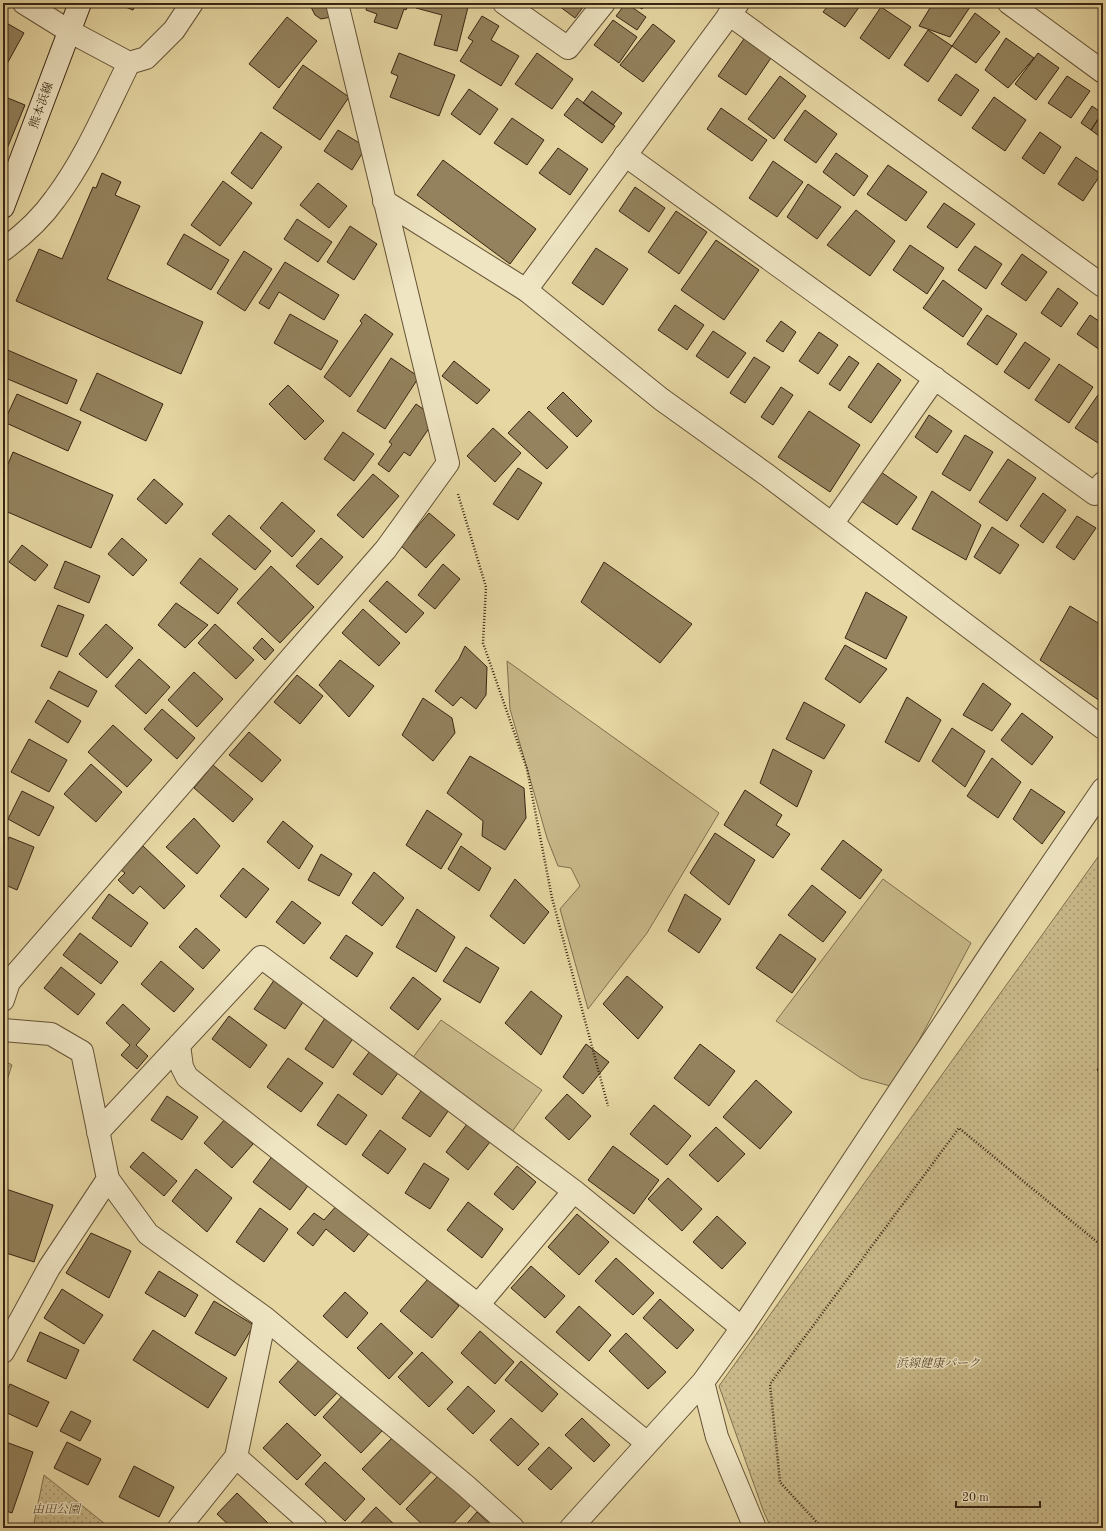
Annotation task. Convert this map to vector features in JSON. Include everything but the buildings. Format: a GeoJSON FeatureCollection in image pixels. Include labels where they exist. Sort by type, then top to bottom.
{"type":"FeatureCollection","features":[{"type":"Feature","properties":{"kind":"street"},"geometry":{"type":"LineString","coordinates":[[24,3],[69,31],[129,63],[146,58],[174,30],[192,3]]}},
{"type":"Feature","properties":{"kind":"street","name":"熊本浜線"},"geometry":{"type":"LineString","coordinates":[[3,207],[80,3]]}},
{"type":"Feature","properties":{"kind":"street"},"geometry":{"type":"LineString","coordinates":[[3,1000],[9,982],[386,549],[448,463],[337,3]]}},
{"type":"Feature","properties":{"kind":"street"},"geometry":{"type":"LineString","coordinates":[[504,3],[568,48],[604,3]]}},
{"type":"Feature","properties":{"kind":"street"},"geometry":{"type":"LineString","coordinates":[[1009,3],[1103,72]]}},
{"type":"Feature","properties":{"kind":"street"},"geometry":{"type":"LineString","coordinates":[[526,290],[734,9],[1103,286]]}},
{"type":"Feature","properties":{"kind":"street"},"geometry":{"type":"LineString","coordinates":[[3,250],[20,237],[54,201],[75,171],[129,63]]}},
{"type":"Feature","properties":{"kind":"street"},"geometry":{"type":"LineString","coordinates":[[625,155],[1095,494],[1103,483]]}},
{"type":"Feature","properties":{"kind":"street"},"geometry":{"type":"LineString","coordinates":[[384,201],[526,290],[661,399],[832,524],[1103,728]]}},
{"type":"Feature","properties":{"kind":"street"},"geometry":{"type":"LineString","coordinates":[[832,524],[935,378]]}},
{"type":"Feature","properties":{"kind":"street"},"geometry":{"type":"LineString","coordinates":[[571,1528],[703,1382],[742,1328],[995,947],[1103,789]]}},
{"type":"Feature","properties":{"kind":"street"},"geometry":{"type":"LineString","coordinates":[[98,1132],[260,957],[574,1191],[742,1328]]}},
{"type":"Feature","properties":{"kind":"street"},"geometry":{"type":"LineString","coordinates":[[3,1030],[51,1034],[82,1052],[108,1180],[148,1234],[265,1318],[466,1486],[512,1528]]}},
{"type":"Feature","properties":{"kind":"street"},"geometry":{"type":"LineString","coordinates":[[179,1045],[182,1068],[187,1077]]}},
{"type":"Feature","properties":{"kind":"street"},"geometry":{"type":"LineString","coordinates":[[145,1081],[158,1076],[173,1073],[187,1077],[478,1305],[647,1443]]}},
{"type":"Feature","properties":{"kind":"street"},"geometry":{"type":"LineString","coordinates":[[3,1352],[49,1268],[108,1180]]}},
{"type":"Feature","properties":{"kind":"street"},"geometry":{"type":"LineString","coordinates":[[478,1305],[574,1191]]}},
{"type":"Feature","properties":{"kind":"street"},"geometry":{"type":"LineString","coordinates":[[179,1528],[236,1457],[265,1318]]}},
{"type":"Feature","properties":{"kind":"street"},"geometry":{"type":"LineString","coordinates":[[703,1382],[717,1437],[755,1528]]}},
{"type":"Feature","properties":{"kind":"street"},"geometry":{"type":"LineString","coordinates":[[236,1457],[316,1528]]}},
{"type":"Feature","properties":{"kind":"path"},"geometry":{"type":"LineString","coordinates":[[448,463],[486,587],[483,643],[527,769],[552,898],[608,1106]]}},
{"type":"Feature","properties":{"kind":"path"},"geometry":{"type":"LineString","coordinates":[[822,1528],[780,1482],[770,1384],[959,1128],[1103,1247]]}},
{"type":"Feature","properties":{"kind":"green space"},"geometry":{"type":"Polygon","coordinates":[[[507,661],[719,813],[647,933],[588,1009],[560,909],[580,886],[571,868],[558,866],[547,838],[510,709],[507,661]]]}},
{"type":"Feature","properties":{"kind":"green space","name":"浜線健康パーク"},"geometry":{"type":"Polygon","coordinates":[[[1103,850],[1103,1528],[771,1528],[763,1510],[719,1386],[1103,850]]]}},
{"type":"Feature","properties":{"kind":"green space"},"geometry":{"type":"Polygon","coordinates":[[[883,879],[971,943],[894,1087],[861,1078],[776,1021],[883,879]]]}},
{"type":"Feature","properties":{"kind":"green space"},"geometry":{"type":"Polygon","coordinates":[[[441,1020],[542,1090],[509,1136],[411,1060],[441,1020]]]}},
{"type":"Feature","properties":{"kind":"green space"},"geometry":{"type":"Polygon","coordinates":[[[3,1060],[12,1065],[3,1092],[3,1060]]]}},
{"type":"Feature","properties":{"kind":"green space","name":"由田公園"},"geometry":{"type":"Polygon","coordinates":[[[44,1475],[110,1528],[33,1528],[44,1475]]]}}]}
